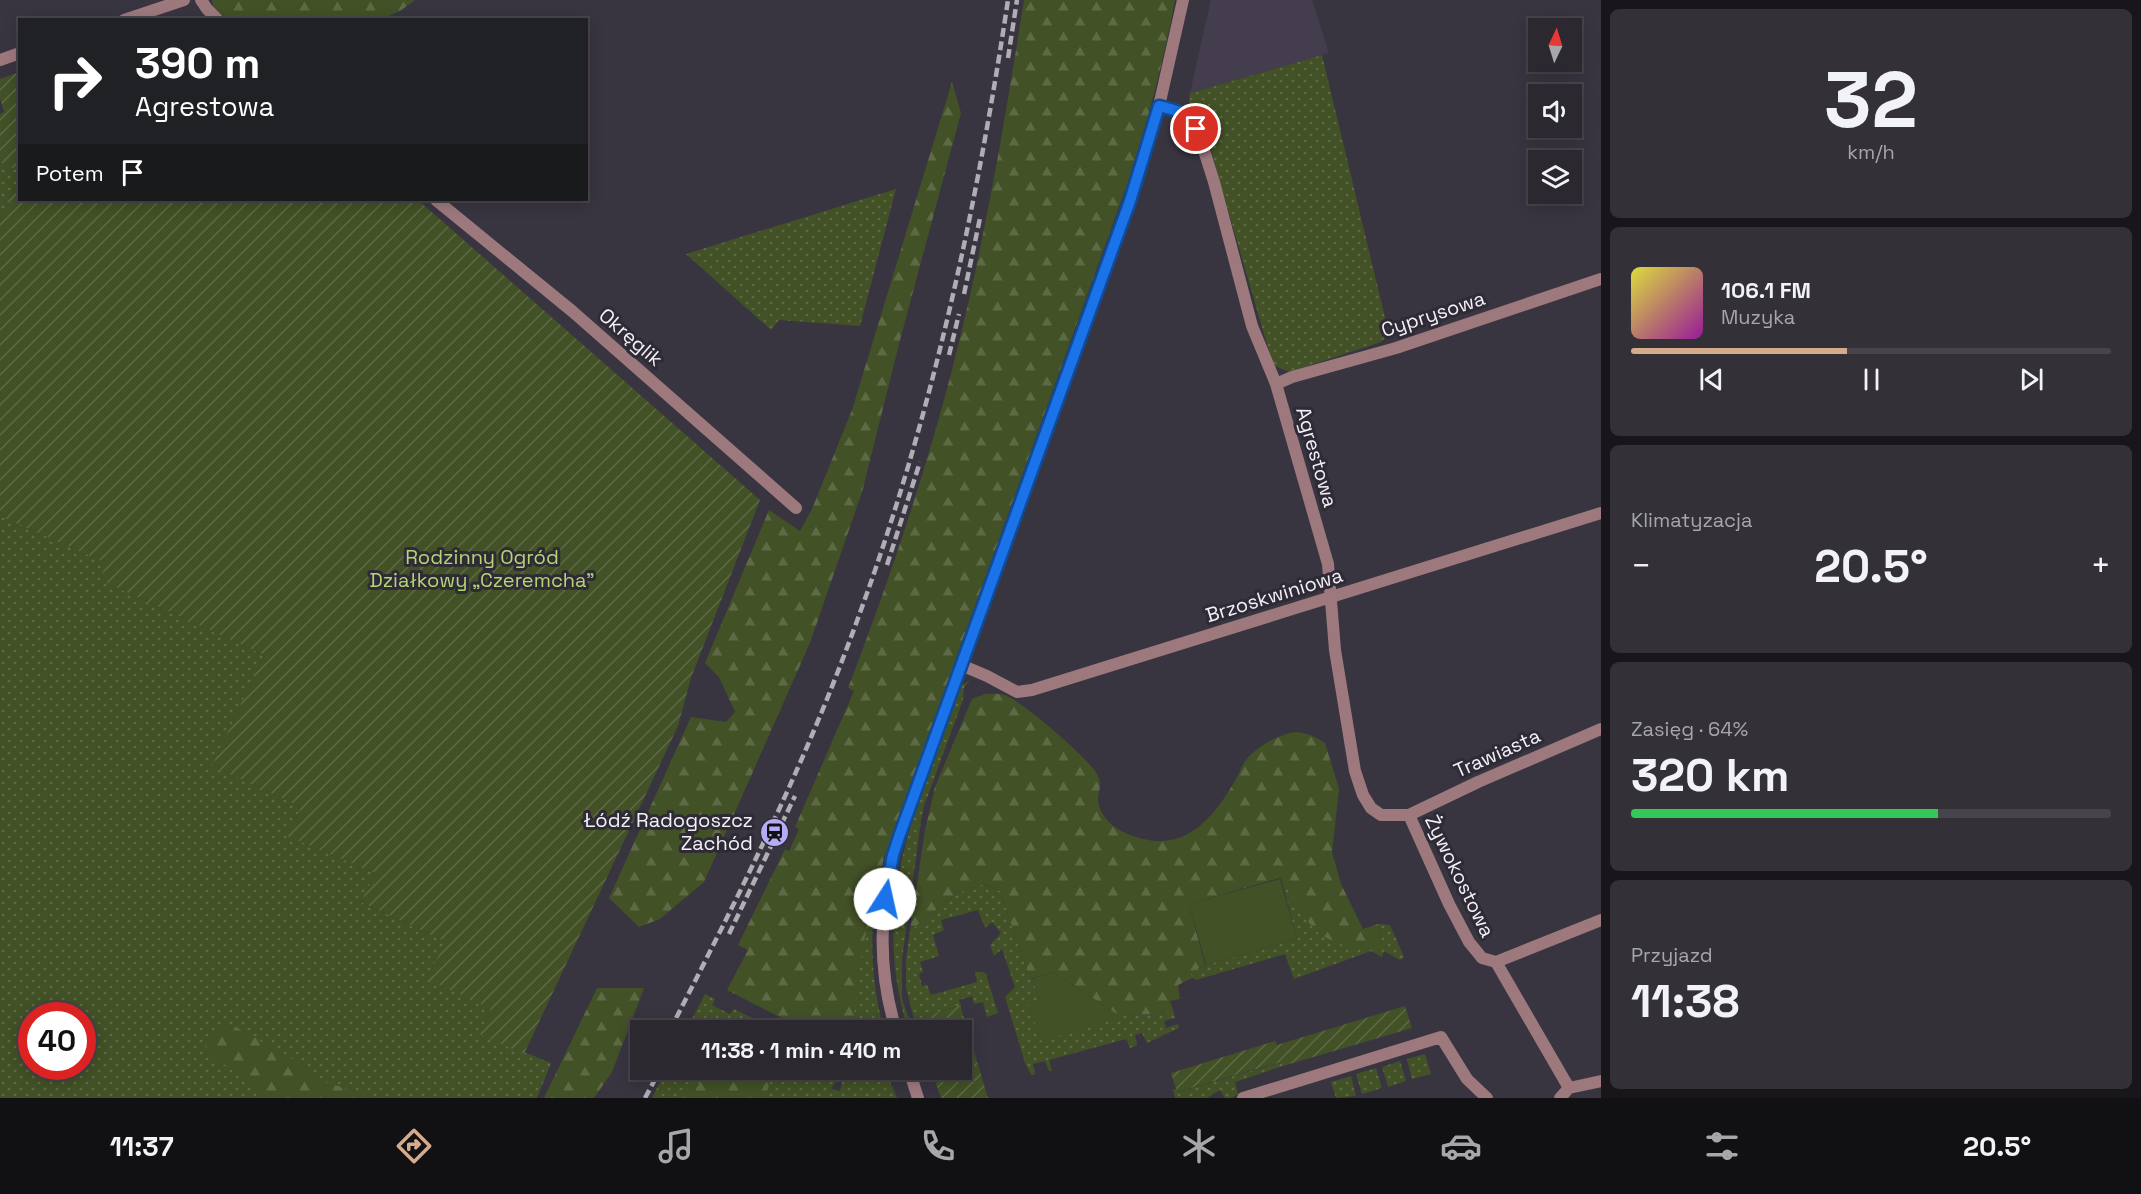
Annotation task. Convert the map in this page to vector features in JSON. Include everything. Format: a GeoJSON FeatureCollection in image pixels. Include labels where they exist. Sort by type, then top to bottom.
{"type":"FeatureCollection","features":[{"type":"Feature","properties":{"kind":"street"},"geometry":{"type":"LineString","coordinates":[[130,18],[184,0]]}},
{"type":"Feature","properties":{"kind":"street"},"geometry":{"type":"LineString","coordinates":[[201,0],[216,18]]}},
{"type":"Feature","properties":{"kind":"street"},"geometry":{"type":"LineString","coordinates":[[894,1020],[886,987],[882,930],[888,879],[900,834],[1128,206],[1159,106],[1183,0]]}},
{"type":"Feature","properties":{"kind":"street"},"geometry":{"type":"LineString","coordinates":[[0,60],[18,54]]}},
{"type":"Feature","properties":{"kind":"street","name":"Agrestowa"},"geometry":{"type":"LineString","coordinates":[[1159,106],[1182,112],[1188,117],[1200,138],[1252,326],[1276,384],[1326,556],[1335,650],[1349,741],[1359,786],[1367,803],[1377,813],[1385,816],[1409,815]]}},
{"type":"Feature","properties":{"kind":"street","name":"Okręglik"},"geometry":{"type":"LineString","coordinates":[[437,201],[572,311],[796,508]]}},
{"type":"Feature","properties":{"kind":"street","name":"Cyprysowa"},"geometry":{"type":"LineString","coordinates":[[1276,384],[1292,377],[1396,348],[1601,279]]}},
{"type":"Feature","properties":{"kind":"street","name":"Brzoskwiniowa"},"geometry":{"type":"LineString","coordinates":[[961,665],[1017,692],[1032,690],[1601,513]]}},
{"type":"Feature","properties":{"kind":"street","name":"Trawiasta"},"geometry":{"type":"LineString","coordinates":[[1409,815],[1478,782],[1601,729]]}},
{"type":"Feature","properties":{"kind":"street","name":"Żywokostowa"},"geometry":{"type":"LineString","coordinates":[[1409,815],[1449,904],[1469,942],[1482,958],[1496,962],[1569,1088]]}},
{"type":"Feature","properties":{"kind":"street"},"geometry":{"type":"LineString","coordinates":[[1496,962],[1601,920]]}},
{"type":"Feature","properties":{"kind":"street"},"geometry":{"type":"LineString","coordinates":[[1243,1098],[1441,1037],[1467,1079],[1487,1098]]}},
{"type":"Feature","properties":{"kind":"street"},"geometry":{"type":"LineString","coordinates":[[912,1080],[918,1098]]}},
{"type":"Feature","properties":{"kind":"street"},"geometry":{"type":"LineString","coordinates":[[1560,1098],[1569,1088],[1601,1081]]}},
{"type":"Feature","properties":{"kind":"shaded area"},"geometry":{"type":"Polygon","coordinates":[[[1211,0],[1312,0],[1329,53],[1190,93],[1211,0]]]}},
{"type":"Feature","properties":{"kind":"green space"},"geometry":{"type":"Polygon","coordinates":[[[212,0],[415,0],[400,11],[384,18],[227,18],[213,8],[212,0]]]}},
{"type":"Feature","properties":{"kind":"green space"},"geometry":{"type":"Polygon","coordinates":[[[1024,0],[1175,0],[1155,90],[1129,179],[884,858],[863,946],[853,1020],[786,1020],[727,990],[748,950],[738,945],[785,849],[789,851],[799,829],[795,827],[854,691],[848,688],[897,554],[953,366],[966,315],[998,158],[1024,0]]]}},
{"type":"Feature","properties":{"kind":"green space"},"geometry":{"type":"Polygon","coordinates":[[[1322,55],[1389,334],[1381,342],[1290,372],[1273,365],[1203,124],[1188,111],[1190,93],[1322,55]]]}},
{"type":"Feature","properties":{"kind":"green space"},"geometry":{"type":"Polygon","coordinates":[[[18,72],[18,171],[0,162],[0,114],[4,112],[0,98],[0,79],[18,72]]]}},
{"type":"Feature","properties":{"kind":"green space"},"geometry":{"type":"Polygon","coordinates":[[[952,82],[961,113],[862,492],[810,643],[704,882],[660,919],[639,927],[609,898],[691,717],[726,722],[735,712],[719,677],[705,663],[769,510],[800,531],[812,509],[852,410],[952,82]]]}},
{"type":"Feature","properties":{"kind":"green space"},"geometry":{"type":"Polygon","coordinates":[[[0,162],[18,170],[18,179],[0,220],[0,162]]]}},
{"type":"Feature","properties":{"kind":"green space","name":"Rodzinny Ogród Działkowy „Czeremcha”"},"geometry":{"type":"Polygon","coordinates":[[[18,179],[18,201],[297,201],[300,203],[302,201],[419,201],[760,500],[691,678],[678,726],[524,1054],[479,1034],[491,1008],[426,979],[446,942],[361,902],[375,873],[287,836],[301,807],[212,766],[264,655],[100,580],[106,563],[0,516],[0,220],[18,179]]]}},
{"type":"Feature","properties":{"kind":"green space"},"geometry":{"type":"Polygon","coordinates":[[[896,189],[860,326],[779,320],[771,330],[686,254],[896,189]]]}},
{"type":"Feature","properties":{"kind":"green space"},"geometry":{"type":"Polygon","coordinates":[[[0,515],[107,563],[100,580],[264,655],[213,766],[301,807],[288,836],[375,873],[361,902],[446,942],[491,1008],[480,1034],[551,1063],[537,1098],[0,1098],[0,515]]]}},
{"type":"Feature","properties":{"kind":"green space"},"geometry":{"type":"Polygon","coordinates":[[[969,681],[964,688],[963,700],[924,806],[921,821],[902,959],[902,999],[909,1020],[906,1020],[897,983],[893,940],[895,898],[902,858],[913,818],[962,685],[969,681]]]}},
{"type":"Feature","properties":{"kind":"green space"},"geometry":{"type":"Polygon","coordinates":[[[985,694],[1007,696],[1055,732],[1082,756],[1097,774],[1100,785],[1098,800],[1100,810],[1113,826],[1132,836],[1153,841],[1176,839],[1207,820],[1223,800],[1245,761],[1269,742],[1282,735],[1295,732],[1307,734],[1322,741],[1325,743],[1339,789],[1332,852],[1341,884],[1363,929],[1378,924],[1382,943],[1376,947],[1359,949],[1323,936],[1309,923],[1280,878],[1189,904],[1205,965],[1191,972],[1192,978],[1178,985],[1180,999],[1170,1001],[1173,1010],[1155,1014],[1118,1015],[1053,972],[1030,979],[1000,891],[985,884],[957,893],[910,931],[925,830],[935,787],[972,699],[985,694]]]}},
{"type":"Feature","properties":{"kind":"green space"},"geometry":{"type":"Polygon","coordinates":[[[1281,878],[1316,931],[1382,943],[1378,924],[1390,925],[1404,957],[1400,960],[1384,951],[1382,957],[1371,951],[1294,979],[1285,954],[1196,980],[1192,978],[1190,972],[1206,965],[1297,939],[1281,878]]]}},
{"type":"Feature","properties":{"kind":"green space"},"geometry":{"type":"Polygon","coordinates":[[[1280,879],[1297,939],[1206,965],[1189,904],[1280,879]]]}},
{"type":"Feature","properties":{"kind":"green space"},"geometry":{"type":"Polygon","coordinates":[[[984,884],[1000,891],[1030,979],[1032,979],[1040,1000],[1029,1004],[1118,1017],[1118,1015],[1155,1014],[1173,1010],[1175,1018],[1164,1021],[1166,1028],[1178,1024],[1179,1028],[1147,1043],[1142,1033],[1135,1035],[1137,1045],[1130,1048],[1126,1039],[1049,1060],[1052,1071],[1049,1071],[1045,1061],[1033,1064],[1035,1075],[1031,1075],[1025,1063],[1005,997],[1015,987],[1002,949],[994,956],[990,945],[1001,933],[992,922],[985,928],[978,910],[941,920],[944,930],[933,935],[939,956],[920,962],[923,972],[919,974],[922,986],[927,985],[931,995],[977,982],[975,972],[983,972],[986,974],[998,1013],[987,1017],[983,1002],[974,1004],[972,996],[959,1000],[961,1005],[914,1020],[906,987],[906,959],[910,931],[957,893],[984,884]]]}},
{"type":"Feature","properties":{"kind":"green space"},"geometry":{"type":"Polygon","coordinates":[[[874,907],[873,969],[882,1020],[853,1020],[861,950],[874,907]]]}},
{"type":"Feature","properties":{"kind":"green space"},"geometry":{"type":"Polygon","coordinates":[[[1053,972],[1119,1017],[1041,1041],[1028,1004],[1040,1000],[1032,979],[1053,972]]]}},
{"type":"Feature","properties":{"kind":"green space"},"geometry":{"type":"Polygon","coordinates":[[[597,988],[644,988],[612,1072],[594,1098],[544,1098],[597,988]]]}},
{"type":"Feature","properties":{"kind":"green space"},"geometry":{"type":"Polygon","coordinates":[[[705,994],[715,999],[712,1005],[730,1014],[734,1009],[757,1020],[691,1020],[705,994]]]}},
{"type":"Feature","properties":{"kind":"green space"},"geometry":{"type":"Polygon","coordinates":[[[961,1005],[965,1020],[914,1020],[961,1005]]]}},
{"type":"Feature","properties":{"kind":"green space"},"geometry":{"type":"Polygon","coordinates":[[[1405,1006],[1412,1028],[1283,1066],[1281,1062],[1177,1092],[1171,1073],[1275,1041],[1277,1045],[1405,1006]]]}},
{"type":"Feature","properties":{"kind":"green space"},"geometry":{"type":"Polygon","coordinates":[[[232,1025],[302,1065],[313,1078],[375,1098],[256,1098],[257,1089],[205,1050],[215,1032],[232,1025]]]}},
{"type":"Feature","properties":{"kind":"green space"},"geometry":{"type":"Polygon","coordinates":[[[972,1045],[988,1098],[941,1098],[935,1080],[972,1080],[972,1045]]]}},
{"type":"Feature","properties":{"kind":"green space"},"geometry":{"type":"Polygon","coordinates":[[[1425,1054],[1431,1074],[1412,1079],[1407,1059],[1425,1054]]]}},
{"type":"Feature","properties":{"kind":"green space"},"geometry":{"type":"Polygon","coordinates":[[[1400,1061],[1406,1081],[1388,1087],[1382,1067],[1400,1061]]]}},
{"type":"Feature","properties":{"kind":"green space"},"geometry":{"type":"Polygon","coordinates":[[[1282,1062],[1283,1066],[1235,1082],[1238,1094],[1232,1098],[1225,1098],[1220,1090],[1207,1098],[1175,1098],[1173,1090],[1176,1089],[1178,1092],[1282,1062]]]}},
{"type":"Feature","properties":{"kind":"green space"},"geometry":{"type":"Polygon","coordinates":[[[1376,1068],[1382,1088],[1362,1094],[1356,1074],[1376,1068]]]}},
{"type":"Feature","properties":{"kind":"green space"},"geometry":{"type":"Polygon","coordinates":[[[1351,1076],[1356,1096],[1336,1098],[1331,1082],[1351,1076]]]}},
{"type":"Feature","properties":{"kind":"green space"},"geometry":{"type":"Polygon","coordinates":[[[661,1080],[837,1080],[831,1089],[840,1091],[843,1080],[889,1080],[897,1098],[652,1098],[661,1080]]]}},
{"type":"Feature","properties":{"kind":"green space"},"geometry":{"type":"Polygon","coordinates":[[[707,1080],[770,1080],[765,1098],[682,1098],[687,1088],[707,1080]]]}},
{"type":"Feature","properties":{"kind":"railway"},"geometry":{"type":"LineString","coordinates":[[675,1020],[785,797],[826,701],[874,573],[924,412],[945,331],[980,167],[1008,0]]}},
{"type":"Feature","properties":{"kind":"railway"},"geometry":{"type":"LineString","coordinates":[[1008,58],[1017,0]]}},
{"type":"Feature","properties":{"kind":"railway"},"geometry":{"type":"LineString","coordinates":[[964,294],[980,218]]}},
{"type":"Feature","properties":{"kind":"railway"},"geometry":{"type":"LineString","coordinates":[[949,355],[959,314]]}},
{"type":"Feature","properties":{"kind":"railway"},"geometry":{"type":"LineString","coordinates":[[887,565],[920,462]]}},
{"type":"Feature","properties":{"kind":"railway"},"geometry":{"type":"LineString","coordinates":[[729,934],[795,796]]}},
{"type":"Feature","properties":{"kind":"railway"},"geometry":{"type":"LineString","coordinates":[[645,1098],[655,1080]]}},
{"type":"Feature","properties":{"kind":"place","name":"Łódź Radogoszcz Zachód"},"geometry":{"type":"Point","coordinates":[774,832]}},
{"type":"Feature","properties":{"kind":"route"},"geometry":{"type":"LineString","coordinates":[[885,899],[893,855],[900,834],[1130,201],[1150,142],[1159,106],[1182,112],[1196,129]]}}]}
